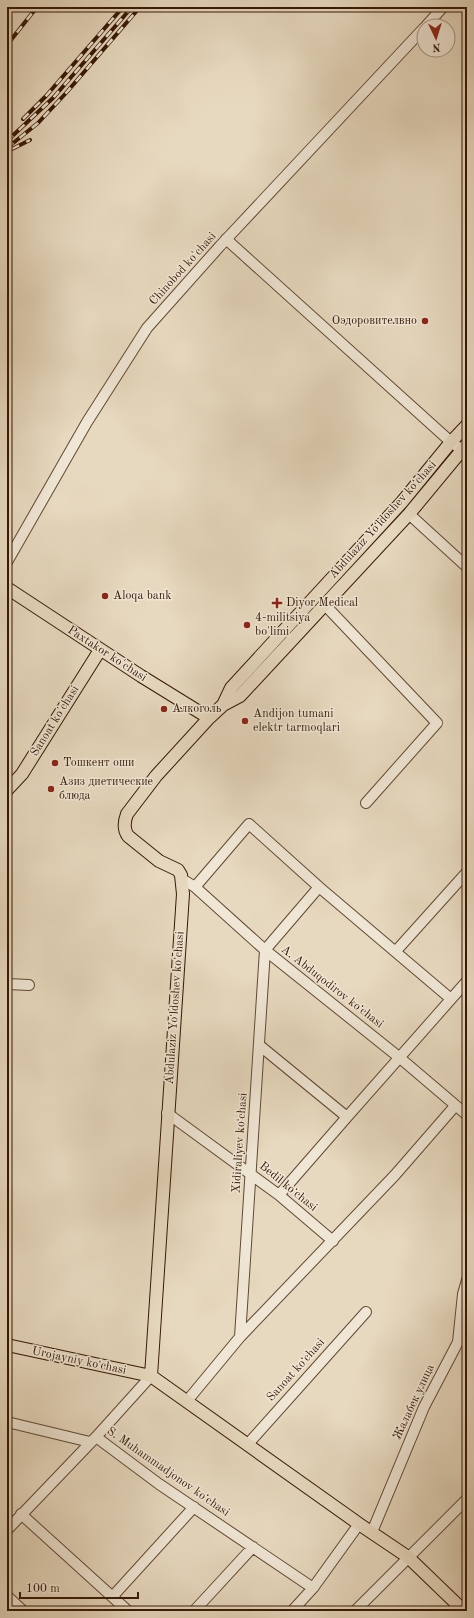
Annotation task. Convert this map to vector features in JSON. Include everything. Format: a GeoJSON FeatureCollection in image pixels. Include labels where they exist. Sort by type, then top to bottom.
{"type":"FeatureCollection","features":[{"type":"Feature","properties":{"kind":"main road","name":"Abdulaziz Yoʻldoshev koʻchasi"},"geometry":{"type":"LineString","coordinates":[[223,705],[231,688],[402,502],[451,442],[467,426]]}},
{"type":"Feature","properties":{"kind":"main road","name":"Abdulaziz Yoʻldoshev koʻchasi"},"geometry":{"type":"LineString","coordinates":[[151,1376],[167,1113],[183,894],[182,879],[178,870],[159,861],[128,836],[125,831],[124,824],[127,814],[156,776],[209,718],[223,705],[240,696],[409,514],[464,447]]}},
{"type":"Feature","properties":{"kind":"main road"},"geometry":{"type":"LineString","coordinates":[[331,579],[340,588]]}},
{"type":"Feature","properties":{"kind":"main road","name":"Paxtakor ko'chasi"},"geometry":{"type":"LineString","coordinates":[[7,588],[100,650],[209,718]]}},
{"type":"Feature","properties":{"kind":"main road","name":"Sanoat ko'chasi"},"geometry":{"type":"LineString","coordinates":[[7,790],[22,774],[100,650]]}},
{"type":"Feature","properties":{"kind":"main road","name":"Urоjayniy koʻchasi"},"geometry":{"type":"LineString","coordinates":[[7,1345],[151,1376]]}},
{"type":"Feature","properties":{"kind":"main road"},"geometry":{"type":"LineString","coordinates":[[151,1376],[359,1524],[408,1557],[464,1611]]}},
{"type":"Feature","properties":{"kind":"street","name":"Chinobod ko'chasi"},"geometry":{"type":"LineString","coordinates":[[433,18],[443,7]]}},
{"type":"Feature","properties":{"kind":"street","name":"Chinobod ko'chasi"},"geometry":{"type":"LineString","coordinates":[[7,562],[87,422],[144,332],[226,239],[416,37]]}},
{"type":"Feature","properties":{"kind":"street"},"geometry":{"type":"LineString","coordinates":[[226,239],[451,442],[464,447]]}},
{"type":"Feature","properties":{"kind":"street"},"geometry":{"type":"LineString","coordinates":[[409,514],[467,567]]}},
{"type":"Feature","properties":{"kind":"street"},"geometry":{"type":"LineString","coordinates":[[324,604],[437,723],[366,803]]}},
{"type":"Feature","properties":{"kind":"street"},"geometry":{"type":"LineString","coordinates":[[194,887],[249,824],[319,887],[451,999]]}},
{"type":"Feature","properties":{"kind":"street"},"geometry":{"type":"LineString","coordinates":[[396,951],[467,872]]}},
{"type":"Feature","properties":{"kind":"street","name":"A. Abduqodirov koʻchasi"},"geometry":{"type":"LineString","coordinates":[[182,879],[194,887],[265,950],[400,1058],[467,1115]]}},
{"type":"Feature","properties":{"kind":"street"},"geometry":{"type":"LineString","coordinates":[[265,950],[319,887]]}},
{"type":"Feature","properties":{"kind":"street","name":"Xidiraliyev koʻchasi"},"geometry":{"type":"LineString","coordinates":[[240,1337],[265,950]]}},
{"type":"Feature","properties":{"kind":"street"},"geometry":{"type":"LineString","coordinates":[[279,1195],[467,981]]}},
{"type":"Feature","properties":{"kind":"street"},"geometry":{"type":"LineString","coordinates":[[7,984],[29,985]]}},
{"type":"Feature","properties":{"kind":"street"},"geometry":{"type":"LineString","coordinates":[[259,1045],[347,1117]]}},
{"type":"Feature","properties":{"kind":"street"},"geometry":{"type":"LineString","coordinates":[[187,1401],[240,1337],[395,1175],[455,1106]]}},
{"type":"Feature","properties":{"kind":"street","name":"Bedil koʻchasi"},"geometry":{"type":"LineString","coordinates":[[167,1113],[279,1195],[333,1241]]}},
{"type":"Feature","properties":{"kind":"street","name":"Жалабек улица"},"geometry":{"type":"LineString","coordinates":[[372,1532],[424,1407],[458,1342],[463,1294],[467,1280]]}},
{"type":"Feature","properties":{"kind":"street","name":"Sanoat koʻchasi"},"geometry":{"type":"LineString","coordinates":[[247,1445],[366,1312]]}},
{"type":"Feature","properties":{"kind":"street"},"geometry":{"type":"LineString","coordinates":[[7,1422],[93,1439],[151,1376]]}},
{"type":"Feature","properties":{"kind":"street","name":"S. Muhammadjonov koʻchasi"},"geometry":{"type":"LineString","coordinates":[[7,1530],[93,1439],[313,1588]]}},
{"type":"Feature","properties":{"kind":"street"},"geometry":{"type":"LineString","coordinates":[[355,1611],[467,1499]]}},
{"type":"Feature","properties":{"kind":"street"},"geometry":{"type":"LineString","coordinates":[[113,1596],[194,1507]]}},
{"type":"Feature","properties":{"kind":"street"},"geometry":{"type":"LineString","coordinates":[[22,1514],[128,1611]]}},
{"type":"Feature","properties":{"kind":"street"},"geometry":{"type":"LineString","coordinates":[[292,1611],[313,1588],[359,1524]]}},
{"type":"Feature","properties":{"kind":"street"},"geometry":{"type":"LineString","coordinates":[[194,1611],[254,1547]]}},
{"type":"Feature","properties":{"kind":"street"},"geometry":{"type":"LineString","coordinates":[[7,1596],[23,1611]]}},
{"type":"Feature","properties":{"kind":"railway"},"geometry":{"type":"LineString","coordinates":[[7,45],[37,7]]}},
{"type":"Feature","properties":{"kind":"railway"},"geometry":{"type":"LineString","coordinates":[[23,119],[46,96],[123,7]]}},
{"type":"Feature","properties":{"kind":"railway"},"geometry":{"type":"LineString","coordinates":[[7,141],[53,98],[132,7]]}},
{"type":"Feature","properties":{"kind":"railway"},"geometry":{"type":"LineString","coordinates":[[7,148],[38,123],[66,93],[140,7]]}},
{"type":"Feature","properties":{"kind":"railway"},"geometry":{"type":"LineString","coordinates":[[12,149],[30,140]]}},
{"type":"Feature","properties":{"kind":"place","name":"Оэдоровителвно"},"geometry":{"type":"Point","coordinates":[425,321]}},
{"type":"Feature","properties":{"kind":"place","name":"Aloqa bank"},"geometry":{"type":"Point","coordinates":[105,596]}},
{"type":"Feature","properties":{"kind":"place","name":"Diyor Medical"},"geometry":{"type":"Point","coordinates":[277,603]}},
{"type":"Feature","properties":{"kind":"place","name":"4-militsiya bo'limi"},"geometry":{"type":"Point","coordinates":[247,625]}},
{"type":"Feature","properties":{"kind":"place","name":"Алкоголь"},"geometry":{"type":"Point","coordinates":[164,709]}},
{"type":"Feature","properties":{"kind":"place","name":"Andijon tumani elektr tarmoqlari"},"geometry":{"type":"Point","coordinates":[245,721]}},
{"type":"Feature","properties":{"kind":"place","name":"Тошкент оши"},"geometry":{"type":"Point","coordinates":[55,763]}},
{"type":"Feature","properties":{"kind":"place","name":"Азиз диетические блюда"},"geometry":{"type":"Point","coordinates":[51,789]}}]}
